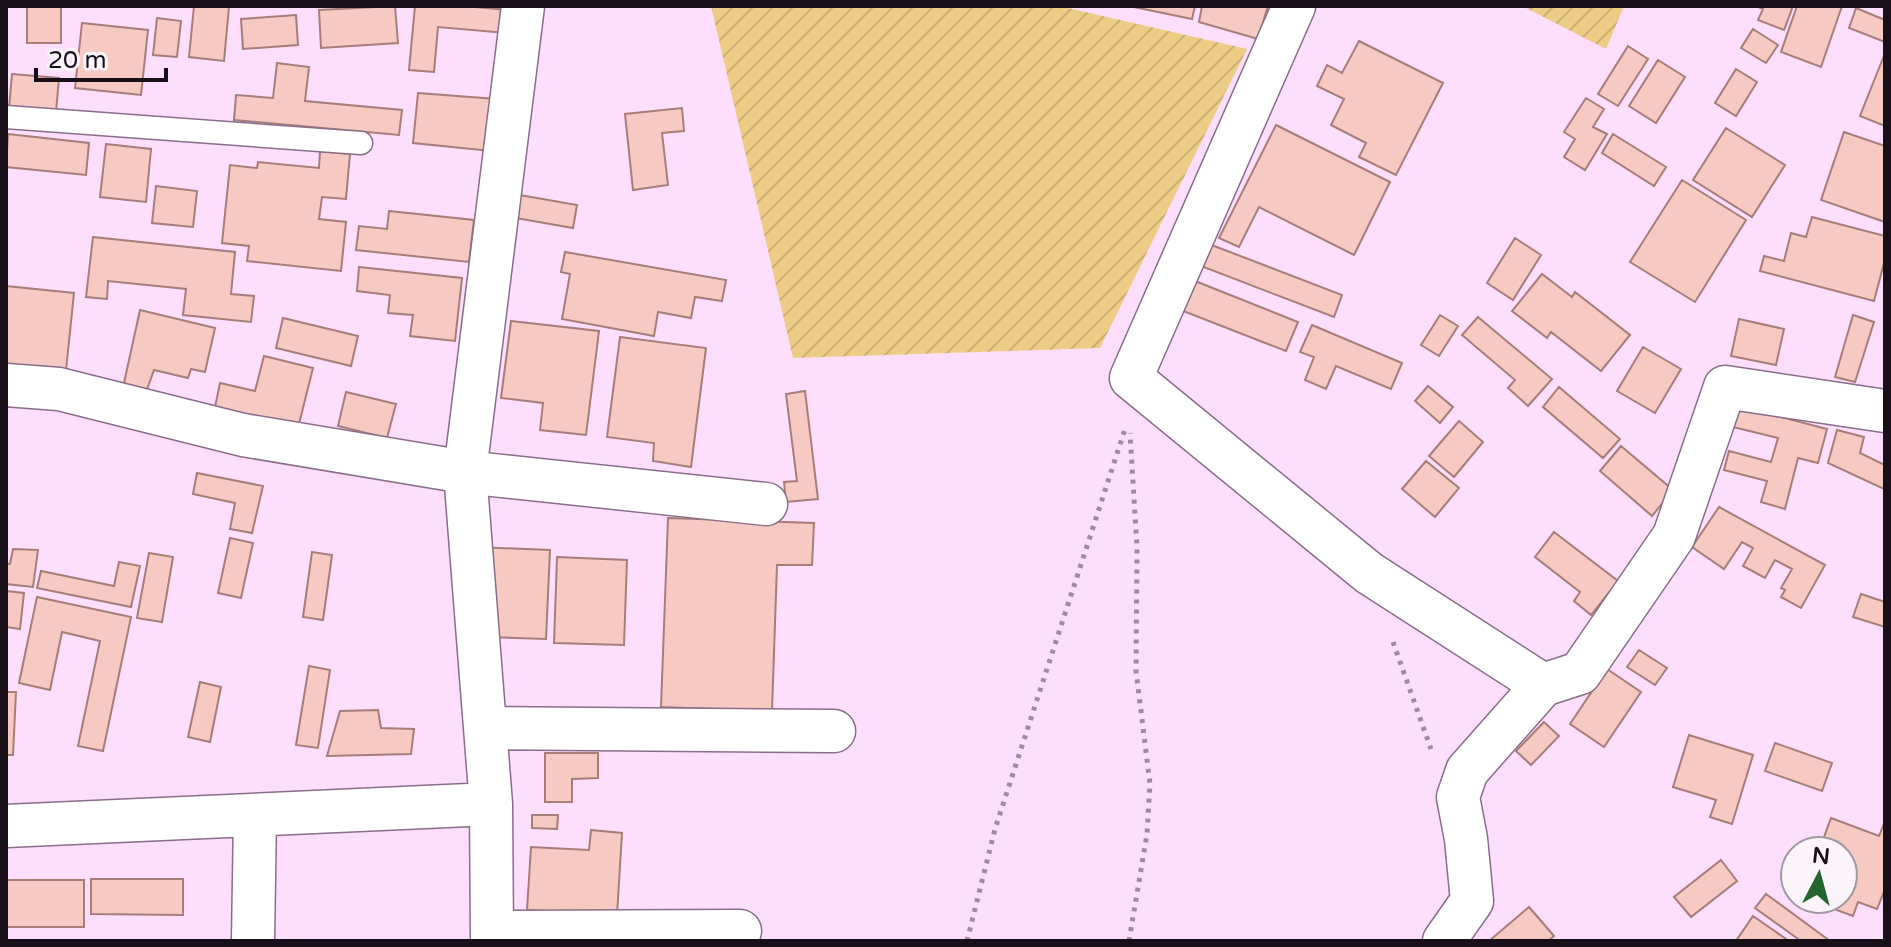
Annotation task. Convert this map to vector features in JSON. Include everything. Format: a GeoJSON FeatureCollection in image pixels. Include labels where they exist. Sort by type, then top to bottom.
{"type":"FeatureCollection","features":[{"type":"Feature","properties":{"kind":"street"},"geometry":{"type":"LineString","coordinates":[[523,6],[465,472],[491,804],[493,937],[740,931]]}},
{"type":"Feature","properties":{"kind":"street"},"geometry":{"type":"LineString","coordinates":[[1294,6],[1131,378],[1369,573],[1543,685]]}},
{"type":"Feature","properties":{"kind":"street"},"geometry":{"type":"LineString","coordinates":[[6,385],[59,389],[243,435],[465,472],[766,504]]}},
{"type":"Feature","properties":{"kind":"street"},"geometry":{"type":"LineString","coordinates":[[1444,941],[1472,901],[1458,797],[1467,771],[1543,685],[1580,673],[1674,536],[1725,387],[1885,411]]}},
{"type":"Feature","properties":{"kind":"street"},"geometry":{"type":"LineString","coordinates":[[486,728],[834,731]]}},
{"type":"Feature","properties":{"kind":"street"},"geometry":{"type":"LineString","coordinates":[[6,826],[491,804]]}},
{"type":"Feature","properties":{"kind":"street"},"geometry":{"type":"LineString","coordinates":[[253,941],[255,815]]}},
{"type":"Feature","properties":{"kind":"lane"},"geometry":{"type":"LineString","coordinates":[[6,117],[361,143]]}},
{"type":"Feature","properties":{"kind":"path"},"geometry":{"type":"LineString","coordinates":[[967,941],[995,829],[1129,416],[1137,547],[1136,671],[1150,784],[1147,834],[1129,941]]}},
{"type":"Feature","properties":{"kind":"path"},"geometry":{"type":"LineString","coordinates":[[1369,573],[1432,755],[1467,771]]}},
{"type":"Feature","properties":{"kind":"shaded area"},"geometry":{"type":"Polygon","coordinates":[[[711,6],[1059,6],[1247,49],[1100,348],[793,358],[711,6]]]}},
{"type":"Feature","properties":{"kind":"shaded area"},"geometry":{"type":"Polygon","coordinates":[[[1522,6],[1624,6],[1606,49],[1522,6]]]}},
{"type":"Feature","properties":{"kind":"building"},"geometry":{"type":"Polygon","coordinates":[[[27,6],[61,6],[61,43],[27,43],[27,6]]]}},
{"type":"Feature","properties":{"kind":"building"},"geometry":{"type":"Polygon","coordinates":[[[194,6],[229,7],[224,61],[189,57],[194,6]]]}},
{"type":"Feature","properties":{"kind":"building"},"geometry":{"type":"Polygon","coordinates":[[[395,6],[398,43],[321,48],[319,10],[395,6]]]}},
{"type":"Feature","properties":{"kind":"building"},"geometry":{"type":"Polygon","coordinates":[[[415,6],[508,10],[506,33],[438,27],[434,72],[409,70],[415,6]]]}},
{"type":"Feature","properties":{"kind":"building"},"geometry":{"type":"Polygon","coordinates":[[[1129,6],[1195,6],[1192,19],[1129,6]]]}},
{"type":"Feature","properties":{"kind":"building"},"geometry":{"type":"Polygon","coordinates":[[[1202,6],[1268,6],[1258,39],[1199,22],[1202,6]]]}},
{"type":"Feature","properties":{"kind":"building"},"geometry":{"type":"Polygon","coordinates":[[[1756,6],[1793,6],[1784,30],[1758,20],[1763,9],[1756,6]]]}},
{"type":"Feature","properties":{"kind":"building"},"geometry":{"type":"Polygon","coordinates":[[[1797,6],[1842,6],[1821,67],[1781,52],[1797,6]]]}},
{"type":"Feature","properties":{"kind":"building"},"geometry":{"type":"Polygon","coordinates":[[[1856,8],[1885,20],[1885,42],[1849,28],[1856,8]]]}},
{"type":"Feature","properties":{"kind":"building"},"geometry":{"type":"Polygon","coordinates":[[[296,15],[298,45],[243,49],[241,19],[296,15]]]}},
{"type":"Feature","properties":{"kind":"building"},"geometry":{"type":"Polygon","coordinates":[[[157,18],[181,21],[177,57],[153,55],[157,18]]]}},
{"type":"Feature","properties":{"kind":"building"},"geometry":{"type":"Polygon","coordinates":[[[82,23],[148,30],[141,95],[75,88],[82,23]]]}},
{"type":"Feature","properties":{"kind":"building"},"geometry":{"type":"Polygon","coordinates":[[[1753,29],[1778,45],[1766,63],[1741,48],[1753,29]]]}},
{"type":"Feature","properties":{"kind":"building"},"geometry":{"type":"Polygon","coordinates":[[[1359,41],[1443,83],[1396,175],[1359,157],[1366,143],[1331,125],[1344,99],[1317,86],[1327,65],[1342,73],[1359,41]]]}},
{"type":"Feature","properties":{"kind":"building"},"geometry":{"type":"Polygon","coordinates":[[[1628,46],[1648,59],[1618,106],[1598,94],[1628,46]]]}},
{"type":"Feature","properties":{"kind":"building"},"geometry":{"type":"Polygon","coordinates":[[[1885,53],[1885,126],[1860,116],[1885,53]]]}},
{"type":"Feature","properties":{"kind":"building"},"geometry":{"type":"Polygon","coordinates":[[[1658,60],[1685,77],[1656,123],[1629,106],[1658,60]]]}},
{"type":"Feature","properties":{"kind":"building"},"geometry":{"type":"Polygon","coordinates":[[[277,63],[309,67],[305,101],[402,110],[399,135],[234,120],[236,95],[273,98],[277,63]]]}},
{"type":"Feature","properties":{"kind":"building"},"geometry":{"type":"Polygon","coordinates":[[[1736,69],[1757,82],[1736,116],[1715,103],[1736,69]]]}},
{"type":"Feature","properties":{"kind":"building"},"geometry":{"type":"Polygon","coordinates":[[[12,74],[59,78],[56,112],[9,108],[12,74]]]}},
{"type":"Feature","properties":{"kind":"building"},"geometry":{"type":"Polygon","coordinates":[[[418,93],[496,99],[491,151],[413,143],[418,93]]]}},
{"type":"Feature","properties":{"kind":"building"},"geometry":{"type":"Polygon","coordinates":[[[1586,98],[1604,109],[1593,127],[1607,134],[1585,170],[1564,157],[1575,139],[1564,132],[1586,98]]]}},
{"type":"Feature","properties":{"kind":"building"},"geometry":{"type":"Polygon","coordinates":[[[682,108],[684,131],[662,133],[668,185],[633,190],[625,114],[682,108]]]}},
{"type":"Feature","properties":{"kind":"building"},"geometry":{"type":"Polygon","coordinates":[[[1276,125],[1390,182],[1354,255],[1259,207],[1239,247],[1219,238],[1276,125]]]}},
{"type":"Feature","properties":{"kind":"building"},"geometry":{"type":"Polygon","coordinates":[[[1726,128],[1785,165],[1752,217],[1693,180],[1726,128]]]}},
{"type":"Feature","properties":{"kind":"building"},"geometry":{"type":"Polygon","coordinates":[[[1844,132],[1885,146],[1885,222],[1821,200],[1844,132]]]}},
{"type":"Feature","properties":{"kind":"building"},"geometry":{"type":"Polygon","coordinates":[[[8,134],[89,143],[86,175],[6,167],[8,134]]]}},
{"type":"Feature","properties":{"kind":"building"},"geometry":{"type":"Polygon","coordinates":[[[1613,134],[1666,167],[1654,186],[1602,153],[1613,134]]]}},
{"type":"Feature","properties":{"kind":"building"},"geometry":{"type":"Polygon","coordinates":[[[106,144],[151,149],[146,202],[100,197],[106,144]]]}},
{"type":"Feature","properties":{"kind":"building"},"geometry":{"type":"Polygon","coordinates":[[[320,151],[350,154],[346,199],[322,197],[319,219],[346,222],[341,271],[247,261],[249,246],[222,243],[230,165],[257,168],[258,162],[319,168],[320,151]]]}},
{"type":"Feature","properties":{"kind":"building"},"geometry":{"type":"Polygon","coordinates":[[[1682,180],[1746,220],[1695,302],[1630,262],[1682,180]]]}},
{"type":"Feature","properties":{"kind":"building"},"geometry":{"type":"Polygon","coordinates":[[[156,186],[197,191],[193,227],[152,223],[156,186]]]}},
{"type":"Feature","properties":{"kind":"building"},"geometry":{"type":"Polygon","coordinates":[[[514,194],[577,205],[573,228],[510,217],[514,194]]]}},
{"type":"Feature","properties":{"kind":"building"},"geometry":{"type":"Polygon","coordinates":[[[389,211],[474,220],[469,262],[356,250],[359,226],[387,229],[389,211]]]}},
{"type":"Feature","properties":{"kind":"building"},"geometry":{"type":"Polygon","coordinates":[[[1812,217],[1885,236],[1885,259],[1874,301],[1760,271],[1764,256],[1784,261],[1791,233],[1806,237],[1812,217]]]}},
{"type":"Feature","properties":{"kind":"building"},"geometry":{"type":"Polygon","coordinates":[[[93,237],[235,252],[231,294],[254,296],[251,322],[183,315],[186,289],[108,281],[107,299],[86,297],[93,237]]]}},
{"type":"Feature","properties":{"kind":"building"},"geometry":{"type":"Polygon","coordinates":[[[1515,238],[1541,255],[1513,300],[1487,283],[1515,238]]]}},
{"type":"Feature","properties":{"kind":"building"},"geometry":{"type":"Polygon","coordinates":[[[1209,244],[1342,295],[1334,317],[1201,266],[1209,244]]]}},
{"type":"Feature","properties":{"kind":"building"},"geometry":{"type":"Polygon","coordinates":[[[565,252],[726,280],[722,301],[695,297],[691,318],[658,312],[654,336],[562,319],[570,274],[561,272],[565,252]]]}},
{"type":"Feature","properties":{"kind":"building"},"geometry":{"type":"Polygon","coordinates":[[[359,267],[462,278],[455,341],[410,336],[413,315],[388,313],[390,295],[357,291],[359,267]]]}},
{"type":"Feature","properties":{"kind":"building"},"geometry":{"type":"Polygon","coordinates":[[[1542,274],[1572,297],[1575,292],[1630,335],[1601,371],[1551,332],[1547,338],[1512,311],[1542,274]]]}},
{"type":"Feature","properties":{"kind":"building"},"geometry":{"type":"Polygon","coordinates":[[[1190,279],[1298,322],[1286,351],[1178,309],[1190,279]]]}},
{"type":"Feature","properties":{"kind":"building"},"geometry":{"type":"Polygon","coordinates":[[[6,286],[74,293],[65,380],[6,374],[6,286]]]}},
{"type":"Feature","properties":{"kind":"building"},"geometry":{"type":"Polygon","coordinates":[[[140,310],[215,328],[205,372],[191,369],[188,378],[154,370],[146,392],[124,383],[140,310]]]}},
{"type":"Feature","properties":{"kind":"building"},"geometry":{"type":"Polygon","coordinates":[[[1440,315],[1458,326],[1439,356],[1421,345],[1440,315]]]}},
{"type":"Feature","properties":{"kind":"building"},"geometry":{"type":"Polygon","coordinates":[[[1853,315],[1874,322],[1855,382],[1835,377],[1853,315]]]}},
{"type":"Feature","properties":{"kind":"building"},"geometry":{"type":"Polygon","coordinates":[[[1478,317],[1552,379],[1528,406],[1508,388],[1515,380],[1462,335],[1478,317]]]}},
{"type":"Feature","properties":{"kind":"building"},"geometry":{"type":"Polygon","coordinates":[[[283,318],[358,336],[351,366],[276,348],[283,318]]]}},
{"type":"Feature","properties":{"kind":"building"},"geometry":{"type":"Polygon","coordinates":[[[1739,319],[1784,329],[1776,365],[1731,356],[1739,319]]]}},
{"type":"Feature","properties":{"kind":"building"},"geometry":{"type":"Polygon","coordinates":[[[511,321],[599,331],[586,435],[540,430],[543,403],[501,398],[511,321]]]}},
{"type":"Feature","properties":{"kind":"building"},"geometry":{"type":"Polygon","coordinates":[[[1312,325],[1402,363],[1391,389],[1336,366],[1326,389],[1305,380],[1314,357],[1300,352],[1312,325]]]}},
{"type":"Feature","properties":{"kind":"building"},"geometry":{"type":"Polygon","coordinates":[[[620,337],[706,348],[691,467],[653,461],[654,443],[607,437],[620,337]]]}},
{"type":"Feature","properties":{"kind":"building"},"geometry":{"type":"Polygon","coordinates":[[[1643,347],[1681,369],[1655,413],[1617,391],[1643,347]]]}},
{"type":"Feature","properties":{"kind":"building"},"geometry":{"type":"Polygon","coordinates":[[[264,356],[313,368],[297,432],[214,412],[220,383],[255,391],[264,356]]]}},
{"type":"Feature","properties":{"kind":"building"},"geometry":{"type":"Polygon","coordinates":[[[1428,386],[1453,407],[1440,423],[1415,401],[1428,386]]]}},
{"type":"Feature","properties":{"kind":"building"},"geometry":{"type":"Polygon","coordinates":[[[1559,387],[1620,439],[1603,458],[1543,407],[1559,387]]]}},
{"type":"Feature","properties":{"kind":"building"},"geometry":{"type":"Polygon","coordinates":[[[805,391],[818,499],[786,502],[784,482],[797,481],[786,394],[805,391]]]}},
{"type":"Feature","properties":{"kind":"building"},"geometry":{"type":"Polygon","coordinates":[[[346,392],[396,404],[387,438],[338,426],[346,392]]]}},
{"type":"Feature","properties":{"kind":"building"},"geometry":{"type":"Polygon","coordinates":[[[1738,406],[1827,429],[1818,463],[1798,458],[1785,509],[1761,502],[1767,481],[1724,470],[1729,451],[1771,462],[1778,438],[1733,427],[1738,406]]]}},
{"type":"Feature","properties":{"kind":"building"},"geometry":{"type":"Polygon","coordinates":[[[1459,421],[1483,442],[1454,477],[1429,456],[1459,421]]]}},
{"type":"Feature","properties":{"kind":"building"},"geometry":{"type":"Polygon","coordinates":[[[1837,430],[1864,437],[1860,453],[1885,465],[1884,489],[1828,463],[1837,430]]]}},
{"type":"Feature","properties":{"kind":"building"},"geometry":{"type":"Polygon","coordinates":[[[1621,446],[1673,490],[1652,516],[1600,471],[1621,446]]]}},
{"type":"Feature","properties":{"kind":"building"},"geometry":{"type":"Polygon","coordinates":[[[1426,461],[1459,488],[1435,517],[1402,489],[1426,461]]]}},
{"type":"Feature","properties":{"kind":"building"},"geometry":{"type":"Polygon","coordinates":[[[197,473],[263,486],[252,533],[230,529],[235,503],[193,494],[197,473]]]}},
{"type":"Feature","properties":{"kind":"building"},"geometry":{"type":"Polygon","coordinates":[[[1719,507],[1825,565],[1801,608],[1781,597],[1785,590],[1781,588],[1792,569],[1775,560],[1765,578],[1743,566],[1753,548],[1742,542],[1724,569],[1692,547],[1719,507]]]}},
{"type":"Feature","properties":{"kind":"building"},"geometry":{"type":"Polygon","coordinates":[[[668,518],[814,523],[812,565],[777,565],[772,711],[661,707],[668,518]]]}},
{"type":"Feature","properties":{"kind":"building"},"geometry":{"type":"Polygon","coordinates":[[[1554,532],[1618,581],[1591,615],[1574,601],[1580,592],[1535,557],[1554,532]]]}},
{"type":"Feature","properties":{"kind":"building"},"geometry":{"type":"Polygon","coordinates":[[[230,538],[253,543],[241,598],[218,593],[230,538]]]}},
{"type":"Feature","properties":{"kind":"building"},"geometry":{"type":"Polygon","coordinates":[[[476,547],[550,550],[546,639],[485,637],[476,547]]]}},
{"type":"Feature","properties":{"kind":"building"},"geometry":{"type":"Polygon","coordinates":[[[13,549],[38,550],[33,587],[6,584],[6,564],[10,564],[13,549]]]}},
{"type":"Feature","properties":{"kind":"building"},"geometry":{"type":"Polygon","coordinates":[[[312,552],[332,555],[323,620],[303,617],[312,552]]]}},
{"type":"Feature","properties":{"kind":"building"},"geometry":{"type":"Polygon","coordinates":[[[149,553],[173,557],[162,622],[137,618],[149,553]]]}},
{"type":"Feature","properties":{"kind":"building"},"geometry":{"type":"Polygon","coordinates":[[[557,557],[627,560],[624,645],[554,643],[557,557]]]}},
{"type":"Feature","properties":{"kind":"building"},"geometry":{"type":"Polygon","coordinates":[[[119,562],[140,566],[131,607],[37,588],[41,571],[114,586],[119,562]]]}},
{"type":"Feature","properties":{"kind":"building"},"geometry":{"type":"Polygon","coordinates":[[[6,591],[24,593],[20,629],[6,627],[6,591]]]}},
{"type":"Feature","properties":{"kind":"building"},"geometry":{"type":"Polygon","coordinates":[[[1861,594],[1885,602],[1885,627],[1853,617],[1861,594]]]}},
{"type":"Feature","properties":{"kind":"building"},"geometry":{"type":"Polygon","coordinates":[[[37,597],[131,617],[103,751],[78,746],[100,641],[62,632],[50,690],[19,683],[37,597]]]}},
{"type":"Feature","properties":{"kind":"building"},"geometry":{"type":"Polygon","coordinates":[[[1639,650],[1667,668],[1655,685],[1627,667],[1639,650]]]}},
{"type":"Feature","properties":{"kind":"building"},"geometry":{"type":"Polygon","coordinates":[[[309,666],[330,670],[318,748],[296,745],[309,666]]]}},
{"type":"Feature","properties":{"kind":"building"},"geometry":{"type":"Polygon","coordinates":[[[1607,669],[1641,692],[1604,747],[1570,724],[1607,669]]]}},
{"type":"Feature","properties":{"kind":"building"},"geometry":{"type":"Polygon","coordinates":[[[200,682],[221,687],[210,742],[188,737],[200,682]]]}},
{"type":"Feature","properties":{"kind":"building"},"geometry":{"type":"Polygon","coordinates":[[[6,692],[16,692],[13,755],[6,755],[6,692]]]}},
{"type":"Feature","properties":{"kind":"building"},"geometry":{"type":"Polygon","coordinates":[[[378,710],[381,728],[414,729],[411,754],[327,756],[340,711],[378,710]]]}},
{"type":"Feature","properties":{"kind":"building"},"geometry":{"type":"Polygon","coordinates":[[[1544,722],[1559,736],[1531,765],[1516,751],[1544,722]]]}},
{"type":"Feature","properties":{"kind":"building"},"geometry":{"type":"Polygon","coordinates":[[[1689,735],[1753,755],[1732,824],[1710,817],[1716,800],[1673,787],[1689,735]]]}},
{"type":"Feature","properties":{"kind":"building"},"geometry":{"type":"Polygon","coordinates":[[[1775,743],[1832,763],[1822,791],[1765,771],[1775,743]]]}},
{"type":"Feature","properties":{"kind":"building"},"geometry":{"type":"Polygon","coordinates":[[[545,753],[598,753],[598,778],[572,779],[572,802],[545,802],[545,753]]]}},
{"type":"Feature","properties":{"kind":"building"},"geometry":{"type":"Polygon","coordinates":[[[532,815],[558,815],[557,829],[532,828],[532,815]]]}},
{"type":"Feature","properties":{"kind":"building"},"geometry":{"type":"Polygon","coordinates":[[[1831,818],[1879,836],[1885,821],[1885,889],[1877,909],[1859,902],[1859,835],[1825,835],[1831,818]]]}},
{"type":"Feature","properties":{"kind":"building"},"geometry":{"type":"Polygon","coordinates":[[[591,830],[622,833],[617,915],[527,910],[531,847],[589,850],[591,830]]]}},
{"type":"Feature","properties":{"kind":"building"},"geometry":{"type":"Polygon","coordinates":[[[1721,860],[1737,881],[1691,917],[1674,897],[1721,860]]]}},
{"type":"Feature","properties":{"kind":"building"},"geometry":{"type":"Polygon","coordinates":[[[91,879],[183,879],[183,915],[91,914],[91,879]]]}},
{"type":"Feature","properties":{"kind":"building"},"geometry":{"type":"Polygon","coordinates":[[[6,880],[84,880],[84,927],[6,927],[6,880]]]}},
{"type":"Feature","properties":{"kind":"building"},"geometry":{"type":"Polygon","coordinates":[[[1766,894],[1779,904],[1779,915],[1795,915],[1830,941],[1801,941],[1755,908],[1766,894]]]}},
{"type":"Feature","properties":{"kind":"building"},"geometry":{"type":"Polygon","coordinates":[[[1529,907],[1554,936],[1548,941],[1489,941],[1529,907]]]}},
{"type":"Feature","properties":{"kind":"building"},"geometry":{"type":"Polygon","coordinates":[[[1753,916],[1789,941],[1736,941],[1753,916]]]}}]}
